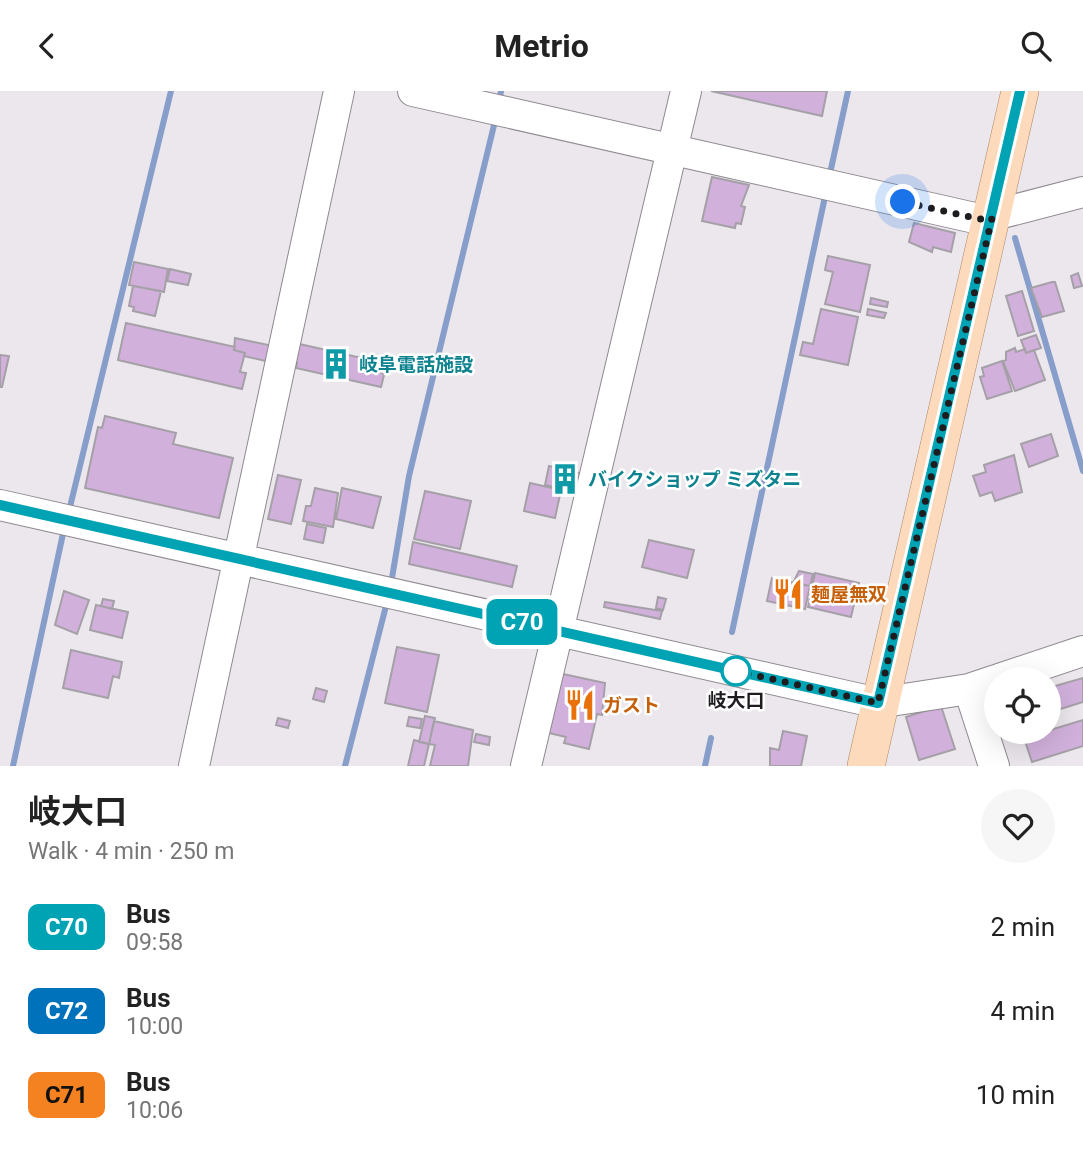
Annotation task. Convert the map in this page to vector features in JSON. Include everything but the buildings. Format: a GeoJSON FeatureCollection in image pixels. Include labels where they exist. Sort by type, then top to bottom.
{"type":"FeatureCollection","features":[{"type":"Feature","properties":{"kind":"main road"},"geometry":{"type":"LineString","coordinates":[[866,766],[878,703],[1020,91]]}},
{"type":"Feature","properties":{"kind":"street"},"geometry":{"type":"LineString","coordinates":[[194,766],[339,91]]}},
{"type":"Feature","properties":{"kind":"street"},"geometry":{"type":"LineString","coordinates":[[413,91],[979,219],[992,218],[1083,192]]}},
{"type":"Feature","properties":{"kind":"street"},"geometry":{"type":"LineString","coordinates":[[526,766],[556,629],[686,91]]}},
{"type":"Feature","properties":{"kind":"street"},"geometry":{"type":"LineString","coordinates":[[0,505],[878,703],[984,684]]}},
{"type":"Feature","properties":{"kind":"street"},"geometry":{"type":"LineString","coordinates":[[1036,667],[1083,651]]}},
{"type":"Feature","properties":{"kind":"street"},"geometry":{"type":"LineString","coordinates":[[992,744],[994,766]]}},
{"type":"Feature","properties":{"kind":"waterway"},"geometry":{"type":"LineString","coordinates":[[69,511],[171,91]]}},
{"type":"Feature","properties":{"kind":"waterway"},"geometry":{"type":"LineString","coordinates":[[499,103],[501,91]]}},
{"type":"Feature","properties":{"kind":"waterway"},"geometry":{"type":"LineString","coordinates":[[829,178],[848,91]]}},
{"type":"Feature","properties":{"kind":"waterway"},"geometry":{"type":"LineString","coordinates":[[391,584],[409,476],[496,117]]}},
{"type":"Feature","properties":{"kind":"waterway"},"geometry":{"type":"LineString","coordinates":[[732,632],[826,192]]}},
{"type":"Feature","properties":{"kind":"waterway"},"geometry":{"type":"LineString","coordinates":[[1015,238],[1083,471]]}},
{"type":"Feature","properties":{"kind":"waterway"},"geometry":{"type":"LineString","coordinates":[[13,766],[64,529]]}},
{"type":"Feature","properties":{"kind":"waterway"},"geometry":{"type":"LineString","coordinates":[[345,766],[387,602]]}},
{"type":"Feature","properties":{"kind":"waterway"},"geometry":{"type":"LineString","coordinates":[[705,766],[711,738]]}},
{"type":"Feature","properties":{"kind":"bus line","name":"C70"},"geometry":{"type":"LineString","coordinates":[[0,505],[878,703],[1020,91]]}},
{"type":"Feature","properties":{"kind":"place","name":"岐阜電話施設"},"geometry":{"type":"Point","coordinates":[336,364]}},
{"type":"Feature","properties":{"kind":"place","name":"バイクショップ ミズタニ"},"geometry":{"type":"Point","coordinates":[565,479]}},
{"type":"Feature","properties":{"kind":"place","name":"麺屋無双"},"geometry":{"type":"Point","coordinates":[788,594]}},
{"type":"Feature","properties":{"kind":"place","name":"岐大口"},"geometry":{"type":"Point","coordinates":[736,671]}},
{"type":"Feature","properties":{"kind":"place","name":"ガスト"},"geometry":{"type":"Point","coordinates":[580,705]}},
{"type":"Feature","properties":{"kind":"route"},"geometry":{"type":"LineString","coordinates":[[736,671],[878,703],[992,218],[979,219],[903,202]]}}]}
